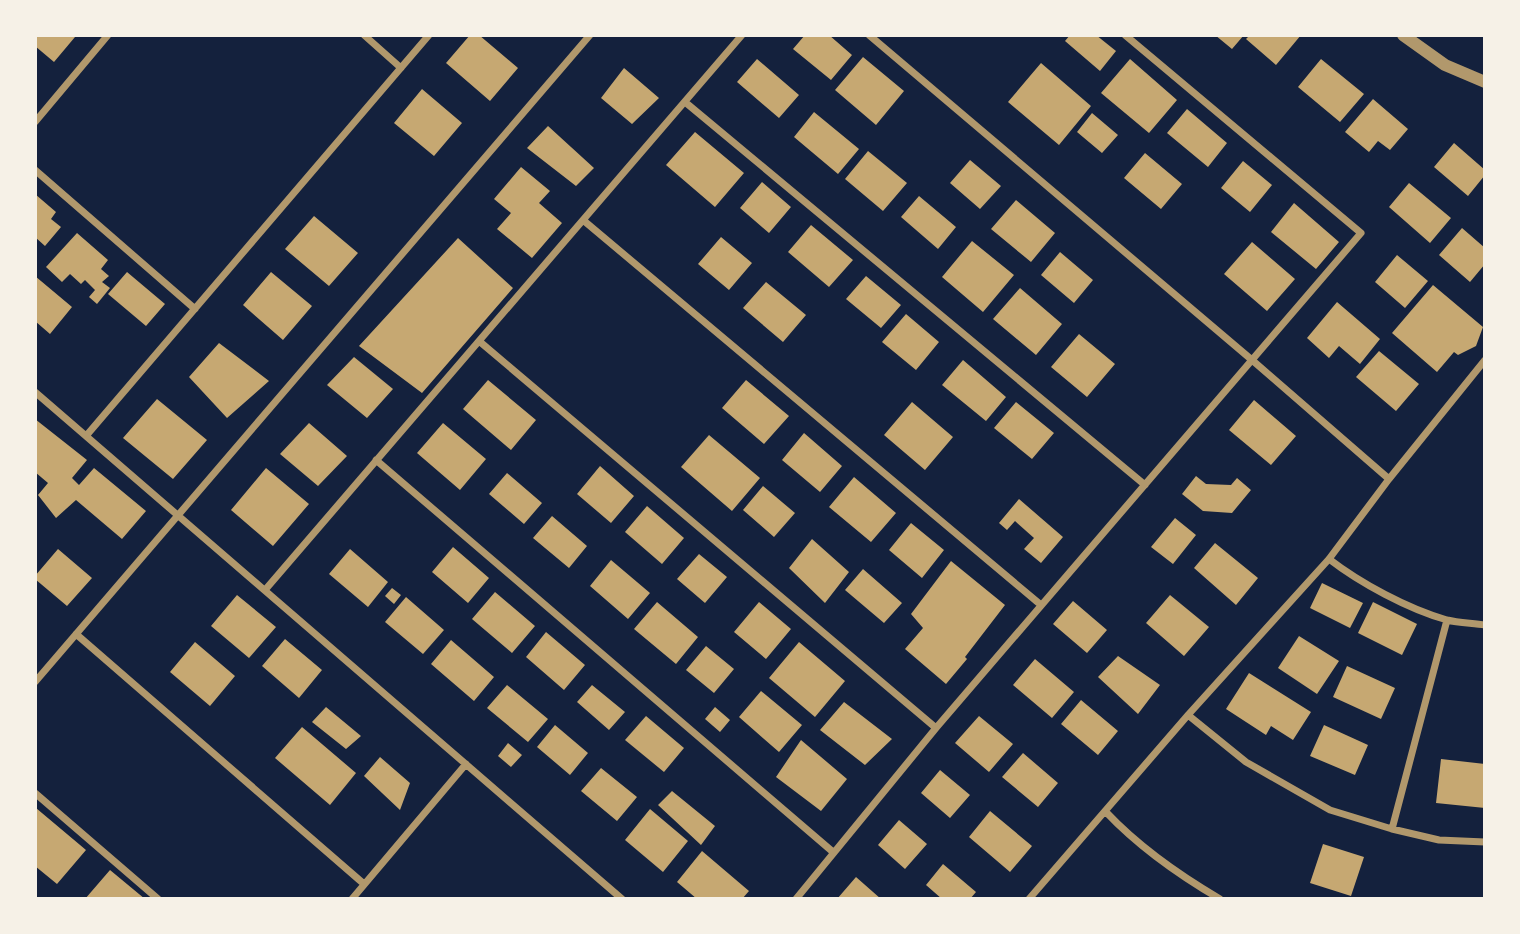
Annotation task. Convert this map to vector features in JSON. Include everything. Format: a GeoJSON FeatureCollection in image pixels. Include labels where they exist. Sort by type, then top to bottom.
{"type":"FeatureCollection","features":[{"type":"Feature","properties":{"kind":"street"},"geometry":{"type":"LineString","coordinates":[[35,122],[108,35]]}},
{"type":"Feature","properties":{"kind":"street"},"geometry":{"type":"LineString","coordinates":[[364,35],[401,68]]}},
{"type":"Feature","properties":{"kind":"street"},"geometry":{"type":"LineString","coordinates":[[86,436],[429,35]]}},
{"type":"Feature","properties":{"kind":"street"},"geometry":{"type":"LineString","coordinates":[[35,682],[590,35]]}},
{"type":"Feature","properties":{"kind":"street"},"geometry":{"type":"LineString","coordinates":[[265,590],[742,35]]}},
{"type":"Feature","properties":{"kind":"street"},"geometry":{"type":"LineString","coordinates":[[869,35],[1389,479]]}},
{"type":"Feature","properties":{"kind":"street"},"geometry":{"type":"LineString","coordinates":[[796,899],[936,727],[1361,233],[1125,35]]}},
{"type":"Feature","properties":{"kind":"street"},"geometry":{"type":"LineString","coordinates":[[1403,35],[1445,65],[1485,82]]}},
{"type":"Feature","properties":{"kind":"street"},"geometry":{"type":"LineString","coordinates":[[685,102],[1145,485]]}},
{"type":"Feature","properties":{"kind":"street"},"geometry":{"type":"LineString","coordinates":[[35,170],[195,309]]}},
{"type":"Feature","properties":{"kind":"street"},"geometry":{"type":"LineString","coordinates":[[583,220],[1041,605]]}},
{"type":"Feature","properties":{"kind":"street"},"geometry":{"type":"LineString","coordinates":[[479,341],[936,727]]}},
{"type":"Feature","properties":{"kind":"street"},"geometry":{"type":"LineString","coordinates":[[1030,899],[1188,715],[1329,559],[1389,479],[1485,360]]}},
{"type":"Feature","properties":{"kind":"street"},"geometry":{"type":"LineString","coordinates":[[35,392],[622,899]]}},
{"type":"Feature","properties":{"kind":"street"},"geometry":{"type":"LineString","coordinates":[[376,460],[834,852]]}},
{"type":"Feature","properties":{"kind":"street"},"geometry":{"type":"LineString","coordinates":[[1329,559],[1348,573],[1389,595],[1447,620],[1485,625]]}},
{"type":"Feature","properties":{"kind":"street"},"geometry":{"type":"LineString","coordinates":[[1392,830],[1447,620]]}},
{"type":"Feature","properties":{"kind":"street"},"geometry":{"type":"LineString","coordinates":[[76,634],[364,884]]}},
{"type":"Feature","properties":{"kind":"street"},"geometry":{"type":"LineString","coordinates":[[1188,715],[1246,762],[1330,810],[1392,830],[1439,840],[1485,842]]}},
{"type":"Feature","properties":{"kind":"street"},"geometry":{"type":"LineString","coordinates":[[352,899],[466,764]]}},
{"type":"Feature","properties":{"kind":"street"},"geometry":{"type":"LineString","coordinates":[[35,793],[158,899]]}},
{"type":"Feature","properties":{"kind":"street"},"geometry":{"type":"LineString","coordinates":[[1106,812],[1129,837],[1220,899]]}},
{"type":"Feature","properties":{"kind":"building"},"geometry":{"type":"Polygon","coordinates":[[[35,35],[75,37],[54,62],[35,46],[35,35]]]}},
{"type":"Feature","properties":{"kind":"building"},"geometry":{"type":"Polygon","coordinates":[[[470,35],[479,35],[518,68],[490,101],[446,63],[470,35]]]}},
{"type":"Feature","properties":{"kind":"building"},"geometry":{"type":"Polygon","coordinates":[[[805,35],[829,35],[852,55],[831,80],[793,49],[805,35]]]}},
{"type":"Feature","properties":{"kind":"building"},"geometry":{"type":"Polygon","coordinates":[[[1070,35],[1096,35],[1116,51],[1100,71],[1065,41],[1070,35]]]}},
{"type":"Feature","properties":{"kind":"building"},"geometry":{"type":"Polygon","coordinates":[[[1215,35],[1244,35],[1232,49],[1215,35]]]}},
{"type":"Feature","properties":{"kind":"building"},"geometry":{"type":"Polygon","coordinates":[[[1250,35],[1301,35],[1276,65],[1246,39],[1250,35]]]}},
{"type":"Feature","properties":{"kind":"building"},"geometry":{"type":"Polygon","coordinates":[[[863,57],[904,91],[876,125],[835,90],[863,57]]]}},
{"type":"Feature","properties":{"kind":"building"},"geometry":{"type":"Polygon","coordinates":[[[757,59],[799,95],[779,118],[737,82],[757,59]]]}},
{"type":"Feature","properties":{"kind":"building"},"geometry":{"type":"Polygon","coordinates":[[[1130,59],[1177,100],[1149,133],[1101,93],[1130,59]]]}},
{"type":"Feature","properties":{"kind":"building"},"geometry":{"type":"Polygon","coordinates":[[[1321,59],[1364,94],[1340,122],[1298,87],[1321,59]]]}},
{"type":"Feature","properties":{"kind":"building"},"geometry":{"type":"Polygon","coordinates":[[[1041,63],[1091,106],[1059,145],[1008,102],[1041,63]]]}},
{"type":"Feature","properties":{"kind":"building"},"geometry":{"type":"Polygon","coordinates":[[[624,68],[659,98],[632,124],[601,98],[624,68]]]}},
{"type":"Feature","properties":{"kind":"building"},"geometry":{"type":"Polygon","coordinates":[[[422,89],[462,123],[434,156],[394,123],[422,89]]]}},
{"type":"Feature","properties":{"kind":"building"},"geometry":{"type":"Polygon","coordinates":[[[1373,99],[1408,129],[1390,150],[1378,141],[1369,152],[1345,132],[1373,99]]]}},
{"type":"Feature","properties":{"kind":"building"},"geometry":{"type":"Polygon","coordinates":[[[1187,109],[1227,143],[1208,167],[1167,133],[1187,109]]]}},
{"type":"Feature","properties":{"kind":"building"},"geometry":{"type":"Polygon","coordinates":[[[814,112],[859,149],[838,174],[794,137],[814,112]]]}},
{"type":"Feature","properties":{"kind":"building"},"geometry":{"type":"Polygon","coordinates":[[[1092,113],[1118,135],[1102,153],[1077,132],[1092,113]]]}},
{"type":"Feature","properties":{"kind":"building"},"geometry":{"type":"Polygon","coordinates":[[[548,126],[594,168],[576,186],[527,148],[548,126]]]}},
{"type":"Feature","properties":{"kind":"building"},"geometry":{"type":"Polygon","coordinates":[[[695,132],[744,173],[715,207],[666,165],[695,132]]]}},
{"type":"Feature","properties":{"kind":"building"},"geometry":{"type":"Polygon","coordinates":[[[1454,143],[1485,170],[1485,175],[1468,196],[1434,167],[1454,143]]]}},
{"type":"Feature","properties":{"kind":"building"},"geometry":{"type":"Polygon","coordinates":[[[868,151],[907,183],[883,211],[845,179],[868,151]]]}},
{"type":"Feature","properties":{"kind":"building"},"geometry":{"type":"Polygon","coordinates":[[[1145,153],[1182,184],[1161,209],[1124,178],[1145,153]]]}},
{"type":"Feature","properties":{"kind":"building"},"geometry":{"type":"Polygon","coordinates":[[[970,160],[1001,186],[980,209],[950,183],[970,160]]]}},
{"type":"Feature","properties":{"kind":"building"},"geometry":{"type":"Polygon","coordinates":[[[1243,161],[1272,185],[1250,212],[1221,188],[1243,161]]]}},
{"type":"Feature","properties":{"kind":"building"},"geometry":{"type":"Polygon","coordinates":[[[521,167],[550,191],[539,203],[562,223],[532,258],[497,229],[511,213],[494,199],[521,167]]]}},
{"type":"Feature","properties":{"kind":"building"},"geometry":{"type":"Polygon","coordinates":[[[762,182],[791,207],[769,233],[740,208],[762,182]]]}},
{"type":"Feature","properties":{"kind":"building"},"geometry":{"type":"Polygon","coordinates":[[[1409,183],[1451,218],[1430,243],[1389,207],[1409,183]]]}},
{"type":"Feature","properties":{"kind":"building"},"geometry":{"type":"Polygon","coordinates":[[[35,194],[56,212],[51,219],[61,227],[45,246],[35,237],[35,194]]]}},
{"type":"Feature","properties":{"kind":"building"},"geometry":{"type":"Polygon","coordinates":[[[919,196],[956,227],[938,249],[901,217],[919,196]]]}},
{"type":"Feature","properties":{"kind":"building"},"geometry":{"type":"Polygon","coordinates":[[[1016,200],[1055,233],[1031,262],[991,229],[1016,200]]]}},
{"type":"Feature","properties":{"kind":"building"},"geometry":{"type":"Polygon","coordinates":[[[1294,203],[1339,242],[1316,269],[1271,232],[1294,203]]]}},
{"type":"Feature","properties":{"kind":"building"},"geometry":{"type":"Polygon","coordinates":[[[314,216],[358,253],[329,286],[285,249],[314,216]]]}},
{"type":"Feature","properties":{"kind":"building"},"geometry":{"type":"Polygon","coordinates":[[[811,225],[853,260],[829,287],[788,252],[811,225]]]}},
{"type":"Feature","properties":{"kind":"building"},"geometry":{"type":"Polygon","coordinates":[[[1462,228],[1485,248],[1485,264],[1470,282],[1439,255],[1462,228]]]}},
{"type":"Feature","properties":{"kind":"building"},"geometry":{"type":"Polygon","coordinates":[[[77,233],[108,260],[101,269],[109,276],[102,282],[110,288],[97,304],[89,297],[95,290],[85,280],[81,284],[70,274],[62,282],[46,267],[77,233]]]}},
{"type":"Feature","properties":{"kind":"building"},"geometry":{"type":"Polygon","coordinates":[[[721,237],[752,263],[729,290],[698,264],[721,237]]]}},
{"type":"Feature","properties":{"kind":"building"},"geometry":{"type":"Polygon","coordinates":[[[458,238],[513,288],[422,393],[359,346],[458,238]]]}},
{"type":"Feature","properties":{"kind":"building"},"geometry":{"type":"Polygon","coordinates":[[[972,241],[1014,275],[983,312],[942,277],[972,241]]]}},
{"type":"Feature","properties":{"kind":"building"},"geometry":{"type":"Polygon","coordinates":[[[1252,242],[1295,279],[1267,311],[1224,274],[1252,242]]]}},
{"type":"Feature","properties":{"kind":"building"},"geometry":{"type":"Polygon","coordinates":[[[1060,252],[1093,280],[1074,303],[1041,275],[1060,252]]]}},
{"type":"Feature","properties":{"kind":"building"},"geometry":{"type":"Polygon","coordinates":[[[1397,255],[1428,281],[1405,308],[1375,282],[1397,255]]]}},
{"type":"Feature","properties":{"kind":"building"},"geometry":{"type":"Polygon","coordinates":[[[127,272],[165,304],[146,326],[108,294],[127,272]]]}},
{"type":"Feature","properties":{"kind":"building"},"geometry":{"type":"Polygon","coordinates":[[[271,272],[312,306],[283,340],[243,305],[271,272]]]}},
{"type":"Feature","properties":{"kind":"building"},"geometry":{"type":"Polygon","coordinates":[[[35,276],[72,307],[50,334],[35,321],[35,276]]]}},
{"type":"Feature","properties":{"kind":"building"},"geometry":{"type":"Polygon","coordinates":[[[866,276],[901,305],[881,328],[846,299],[866,276]]]}},
{"type":"Feature","properties":{"kind":"building"},"geometry":{"type":"Polygon","coordinates":[[[766,282],[806,315],[783,342],[743,308],[766,282]]]}},
{"type":"Feature","properties":{"kind":"building"},"geometry":{"type":"Polygon","coordinates":[[[1433,285],[1483,327],[1476,346],[1458,355],[1454,352],[1437,372],[1392,333],[1433,285]]]}},
{"type":"Feature","properties":{"kind":"building"},"geometry":{"type":"Polygon","coordinates":[[[1020,288],[1062,324],[1036,355],[993,319],[1020,288]]]}},
{"type":"Feature","properties":{"kind":"building"},"geometry":{"type":"Polygon","coordinates":[[[1337,302],[1380,339],[1360,364],[1339,346],[1329,358],[1307,338],[1337,302]]]}},
{"type":"Feature","properties":{"kind":"building"},"geometry":{"type":"Polygon","coordinates":[[[906,314],[939,342],[916,370],[882,342],[906,314]]]}},
{"type":"Feature","properties":{"kind":"building"},"geometry":{"type":"Polygon","coordinates":[[[1079,334],[1115,364],[1087,397],[1051,367],[1079,334]]]}},
{"type":"Feature","properties":{"kind":"building"},"geometry":{"type":"Polygon","coordinates":[[[219,343],[269,381],[227,418],[189,377],[219,343]]]}},
{"type":"Feature","properties":{"kind":"building"},"geometry":{"type":"Polygon","coordinates":[[[1379,351],[1419,384],[1396,411],[1356,377],[1379,351]]]}},
{"type":"Feature","properties":{"kind":"building"},"geometry":{"type":"Polygon","coordinates":[[[354,357],[393,389],[367,418],[327,385],[354,357]]]}},
{"type":"Feature","properties":{"kind":"building"},"geometry":{"type":"Polygon","coordinates":[[[963,360],[1006,397],[986,421],[942,385],[963,360]]]}},
{"type":"Feature","properties":{"kind":"building"},"geometry":{"type":"Polygon","coordinates":[[[488,380],[536,420],[511,450],[463,409],[488,380]]]}},
{"type":"Feature","properties":{"kind":"building"},"geometry":{"type":"Polygon","coordinates":[[[746,380],[789,416],[764,444],[722,408],[746,380]]]}},
{"type":"Feature","properties":{"kind":"building"},"geometry":{"type":"Polygon","coordinates":[[[157,399],[207,440],[173,479],[123,438],[157,399]]]}},
{"type":"Feature","properties":{"kind":"building"},"geometry":{"type":"Polygon","coordinates":[[[1254,400],[1296,436],[1271,465],[1229,430],[1254,400]]]}},
{"type":"Feature","properties":{"kind":"building"},"geometry":{"type":"Polygon","coordinates":[[[912,402],[953,437],[925,470],[884,435],[912,402]]]}},
{"type":"Feature","properties":{"kind":"building"},"geometry":{"type":"Polygon","coordinates":[[[1016,402],[1054,433],[1032,459],[994,428],[1016,402]]]}},
{"type":"Feature","properties":{"kind":"building"},"geometry":{"type":"Polygon","coordinates":[[[35,419],[87,460],[72,478],[79,485],[94,468],[146,511],[122,539],[76,500],[56,518],[38,495],[48,483],[35,472],[35,419]]]}},
{"type":"Feature","properties":{"kind":"building"},"geometry":{"type":"Polygon","coordinates":[[[309,423],[347,456],[318,486],[280,454],[309,423]]]}},
{"type":"Feature","properties":{"kind":"building"},"geometry":{"type":"Polygon","coordinates":[[[443,423],[486,459],[460,490],[417,453],[443,423]]]}},
{"type":"Feature","properties":{"kind":"building"},"geometry":{"type":"Polygon","coordinates":[[[804,433],[842,466],[820,492],[782,460],[804,433]]]}},
{"type":"Feature","properties":{"kind":"building"},"geometry":{"type":"Polygon","coordinates":[[[709,435],[760,478],[732,511],[681,467],[709,435]]]}},
{"type":"Feature","properties":{"kind":"building"},"geometry":{"type":"Polygon","coordinates":[[[600,466],[634,496],[611,523],[577,494],[600,466]]]}},
{"type":"Feature","properties":{"kind":"building"},"geometry":{"type":"Polygon","coordinates":[[[266,468],[309,504],[273,546],[231,510],[266,468]]]}},
{"type":"Feature","properties":{"kind":"building"},"geometry":{"type":"Polygon","coordinates":[[[507,473],[542,503],[524,524],[489,494],[507,473]]]}},
{"type":"Feature","properties":{"kind":"building"},"geometry":{"type":"Polygon","coordinates":[[[1196,476],[1206,484],[1231,485],[1237,478],[1251,490],[1232,513],[1203,511],[1182,494],[1196,476]]]}},
{"type":"Feature","properties":{"kind":"building"},"geometry":{"type":"Polygon","coordinates":[[[854,477],[896,513],[871,542],[829,507],[854,477]]]}},
{"type":"Feature","properties":{"kind":"building"},"geometry":{"type":"Polygon","coordinates":[[[763,486],[795,513],[774,537],[743,510],[763,486]]]}},
{"type":"Feature","properties":{"kind":"building"},"geometry":{"type":"Polygon","coordinates":[[[1019,499],[1063,537],[1041,563],[1024,549],[1034,538],[1015,521],[1007,530],[999,523],[1019,499]]]}},
{"type":"Feature","properties":{"kind":"building"},"geometry":{"type":"Polygon","coordinates":[[[647,506],[684,538],[662,564],[625,532],[647,506]]]}},
{"type":"Feature","properties":{"kind":"building"},"geometry":{"type":"Polygon","coordinates":[[[552,516],[587,546],[569,568],[533,538],[552,516]]]}},
{"type":"Feature","properties":{"kind":"building"},"geometry":{"type":"Polygon","coordinates":[[[1175,518],[1196,535],[1173,564],[1151,547],[1175,518]]]}},
{"type":"Feature","properties":{"kind":"building"},"geometry":{"type":"Polygon","coordinates":[[[911,523],[944,550],[922,578],[889,550],[911,523]]]}},
{"type":"Feature","properties":{"kind":"building"},"geometry":{"type":"Polygon","coordinates":[[[812,539],[849,572],[825,603],[789,568],[812,539]]]}},
{"type":"Feature","properties":{"kind":"building"},"geometry":{"type":"Polygon","coordinates":[[[1215,543],[1258,578],[1236,605],[1194,568],[1215,543]]]}},
{"type":"Feature","properties":{"kind":"building"},"geometry":{"type":"Polygon","coordinates":[[[453,547],[489,578],[468,603],[432,572],[453,547]]]}},
{"type":"Feature","properties":{"kind":"building"},"geometry":{"type":"Polygon","coordinates":[[[58,549],[92,578],[67,606],[35,579],[58,549]]]}},
{"type":"Feature","properties":{"kind":"building"},"geometry":{"type":"Polygon","coordinates":[[[350,549],[388,582],[368,607],[329,574],[350,549]]]}},
{"type":"Feature","properties":{"kind":"building"},"geometry":{"type":"Polygon","coordinates":[[[699,554],[727,577],[705,603],[677,579],[699,554]]]}},
{"type":"Feature","properties":{"kind":"building"},"geometry":{"type":"Polygon","coordinates":[[[611,560],[650,593],[628,619],[590,586],[611,560]]]}},
{"type":"Feature","properties":{"kind":"building"},"geometry":{"type":"Polygon","coordinates":[[[951,561],[1005,605],[946,684],[905,649],[923,628],[911,614],[951,561]]]}},
{"type":"Feature","properties":{"kind":"building"},"geometry":{"type":"Polygon","coordinates":[[[863,569],[902,603],[884,623],[845,590],[863,569]]]}},
{"type":"Feature","properties":{"kind":"building"},"geometry":{"type":"Polygon","coordinates":[[[1322,583],[1363,603],[1350,628],[1310,608],[1322,583]]]}},
{"type":"Feature","properties":{"kind":"building"},"geometry":{"type":"Polygon","coordinates":[[[392,588],[401,595],[394,604],[385,596],[392,588]]]}},
{"type":"Feature","properties":{"kind":"building"},"geometry":{"type":"Polygon","coordinates":[[[495,592],[535,626],[512,653],[472,619],[495,592]]]}},
{"type":"Feature","properties":{"kind":"building"},"geometry":{"type":"Polygon","coordinates":[[[237,595],[276,627],[249,658],[211,626],[237,595]]]}},
{"type":"Feature","properties":{"kind":"building"},"geometry":{"type":"Polygon","coordinates":[[[1170,595],[1209,627],[1184,656],[1146,623],[1170,595]]]}},
{"type":"Feature","properties":{"kind":"building"},"geometry":{"type":"Polygon","coordinates":[[[406,597],[444,630],[423,654],[385,622],[406,597]]]}},
{"type":"Feature","properties":{"kind":"building"},"geometry":{"type":"Polygon","coordinates":[[[1073,601],[1107,630],[1087,653],[1053,624],[1073,601]]]}},
{"type":"Feature","properties":{"kind":"building"},"geometry":{"type":"Polygon","coordinates":[[[657,602],[698,637],[676,664],[634,629],[657,602]]]}},
{"type":"Feature","properties":{"kind":"building"},"geometry":{"type":"Polygon","coordinates":[[[759,602],[791,629],[766,659],[734,632],[759,602]]]}},
{"type":"Feature","properties":{"kind":"building"},"geometry":{"type":"Polygon","coordinates":[[[1373,602],[1417,624],[1402,655],[1358,633],[1373,602]]]}},
{"type":"Feature","properties":{"kind":"building"},"geometry":{"type":"Polygon","coordinates":[[[546,632],[585,665],[564,690],[526,657],[546,632]]]}},
{"type":"Feature","properties":{"kind":"building"},"geometry":{"type":"Polygon","coordinates":[[[1299,636],[1339,661],[1317,694],[1278,668],[1299,636]]]}},
{"type":"Feature","properties":{"kind":"building"},"geometry":{"type":"Polygon","coordinates":[[[285,639],[322,670],[299,698],[262,666],[285,639]]]}},
{"type":"Feature","properties":{"kind":"building"},"geometry":{"type":"Polygon","coordinates":[[[451,640],[494,677],[474,701],[431,664],[451,640]]]}},
{"type":"Feature","properties":{"kind":"building"},"geometry":{"type":"Polygon","coordinates":[[[195,642],[235,676],[210,706],[170,672],[195,642]]]}},
{"type":"Feature","properties":{"kind":"building"},"geometry":{"type":"Polygon","coordinates":[[[799,642],[845,681],[815,717],[769,678],[799,642]]]}},
{"type":"Feature","properties":{"kind":"building"},"geometry":{"type":"Polygon","coordinates":[[[706,646],[734,669],[714,693],[686,670],[706,646]]]}},
{"type":"Feature","properties":{"kind":"building"},"geometry":{"type":"Polygon","coordinates":[[[1118,656],[1160,685],[1138,714],[1098,677],[1118,656]]]}},
{"type":"Feature","properties":{"kind":"building"},"geometry":{"type":"Polygon","coordinates":[[[1035,659],[1074,692],[1052,718],[1013,685],[1035,659]]]}},
{"type":"Feature","properties":{"kind":"building"},"geometry":{"type":"Polygon","coordinates":[[[1347,666],[1395,688],[1381,719],[1333,697],[1347,666]]]}},
{"type":"Feature","properties":{"kind":"building"},"geometry":{"type":"Polygon","coordinates":[[[1249,673],[1311,712],[1293,740],[1271,726],[1266,735],[1226,709],[1249,673]]]}},
{"type":"Feature","properties":{"kind":"building"},"geometry":{"type":"Polygon","coordinates":[[[507,685],[548,719],[528,742],[487,708],[507,685]]]}},
{"type":"Feature","properties":{"kind":"building"},"geometry":{"type":"Polygon","coordinates":[[[592,685],[625,712],[609,730],[577,702],[592,685]]]}},
{"type":"Feature","properties":{"kind":"building"},"geometry":{"type":"Polygon","coordinates":[[[761,691],[802,725],[779,752],[739,717],[761,691]]]}},
{"type":"Feature","properties":{"kind":"building"},"geometry":{"type":"Polygon","coordinates":[[[1081,700],[1118,731],[1098,755],[1061,724],[1081,700]]]}},
{"type":"Feature","properties":{"kind":"building"},"geometry":{"type":"Polygon","coordinates":[[[844,702],[892,739],[865,765],[820,730],[844,702]]]}},
{"type":"Feature","properties":{"kind":"building"},"geometry":{"type":"Polygon","coordinates":[[[326,707],[361,736],[346,749],[312,722],[326,707]]]}},
{"type":"Feature","properties":{"kind":"building"},"geometry":{"type":"Polygon","coordinates":[[[715,707],[730,720],[720,732],[705,719],[715,707]]]}},
{"type":"Feature","properties":{"kind":"building"},"geometry":{"type":"Polygon","coordinates":[[[646,716],[684,748],[664,772],[625,740],[646,716]]]}},
{"type":"Feature","properties":{"kind":"building"},"geometry":{"type":"Polygon","coordinates":[[[979,716],[1013,744],[989,772],[955,743],[979,716]]]}},
{"type":"Feature","properties":{"kind":"building"},"geometry":{"type":"Polygon","coordinates":[[[555,725],[588,753],[570,775],[537,747],[555,725]]]}},
{"type":"Feature","properties":{"kind":"building"},"geometry":{"type":"Polygon","coordinates":[[[1324,725],[1368,745],[1355,775],[1310,756],[1324,725]]]}},
{"type":"Feature","properties":{"kind":"building"},"geometry":{"type":"Polygon","coordinates":[[[302,727],[356,773],[330,805],[275,758],[302,727]]]}},
{"type":"Feature","properties":{"kind":"building"},"geometry":{"type":"Polygon","coordinates":[[[801,740],[847,779],[821,811],[776,777],[801,740]]]}},
{"type":"Feature","properties":{"kind":"building"},"geometry":{"type":"Polygon","coordinates":[[[508,743],[522,755],[511,767],[498,756],[508,743]]]}},
{"type":"Feature","properties":{"kind":"building"},"geometry":{"type":"Polygon","coordinates":[[[1023,753],[1058,783],[1038,807],[1002,777],[1023,753]]]}},
{"type":"Feature","properties":{"kind":"building"},"geometry":{"type":"Polygon","coordinates":[[[380,757],[410,783],[400,810],[364,776],[380,757]]]}},
{"type":"Feature","properties":{"kind":"building"},"geometry":{"type":"Polygon","coordinates":[[[1441,759],[1485,764],[1485,808],[1436,803],[1441,759]]]}},
{"type":"Feature","properties":{"kind":"building"},"geometry":{"type":"Polygon","coordinates":[[[601,768],[637,797],[617,821],[581,791],[601,768]]]}},
{"type":"Feature","properties":{"kind":"building"},"geometry":{"type":"Polygon","coordinates":[[[940,770],[970,795],[950,818],[921,793],[940,770]]]}},
{"type":"Feature","properties":{"kind":"building"},"geometry":{"type":"Polygon","coordinates":[[[672,791],[715,826],[701,845],[658,805],[672,791]]]}},
{"type":"Feature","properties":{"kind":"building"},"geometry":{"type":"Polygon","coordinates":[[[36,808],[86,850],[57,884],[35,866],[36,808]]]}},
{"type":"Feature","properties":{"kind":"building"},"geometry":{"type":"Polygon","coordinates":[[[650,809],[688,841],[663,872],[625,840],[650,809]]]}},
{"type":"Feature","properties":{"kind":"building"},"geometry":{"type":"Polygon","coordinates":[[[990,811],[1032,846],[1010,872],[969,837],[990,811]]]}},
{"type":"Feature","properties":{"kind":"building"},"geometry":{"type":"Polygon","coordinates":[[[899,820],[927,844],[905,869],[878,845],[899,820]]]}},
{"type":"Feature","properties":{"kind":"building"},"geometry":{"type":"Polygon","coordinates":[[[1323,844],[1364,857],[1351,896],[1310,883],[1323,844]]]}},
{"type":"Feature","properties":{"kind":"building"},"geometry":{"type":"Polygon","coordinates":[[[702,851],[749,891],[742,899],[697,899],[677,882],[702,851]]]}},
{"type":"Feature","properties":{"kind":"building"},"geometry":{"type":"Polygon","coordinates":[[[943,864],[976,892],[970,899],[942,899],[926,885],[943,864]]]}},
{"type":"Feature","properties":{"kind":"building"},"geometry":{"type":"Polygon","coordinates":[[[110,870],[145,899],[85,899],[110,870]]]}},
{"type":"Feature","properties":{"kind":"building"},"geometry":{"type":"Polygon","coordinates":[[[856,877],[881,899],[837,899],[856,877]]]}}]}
